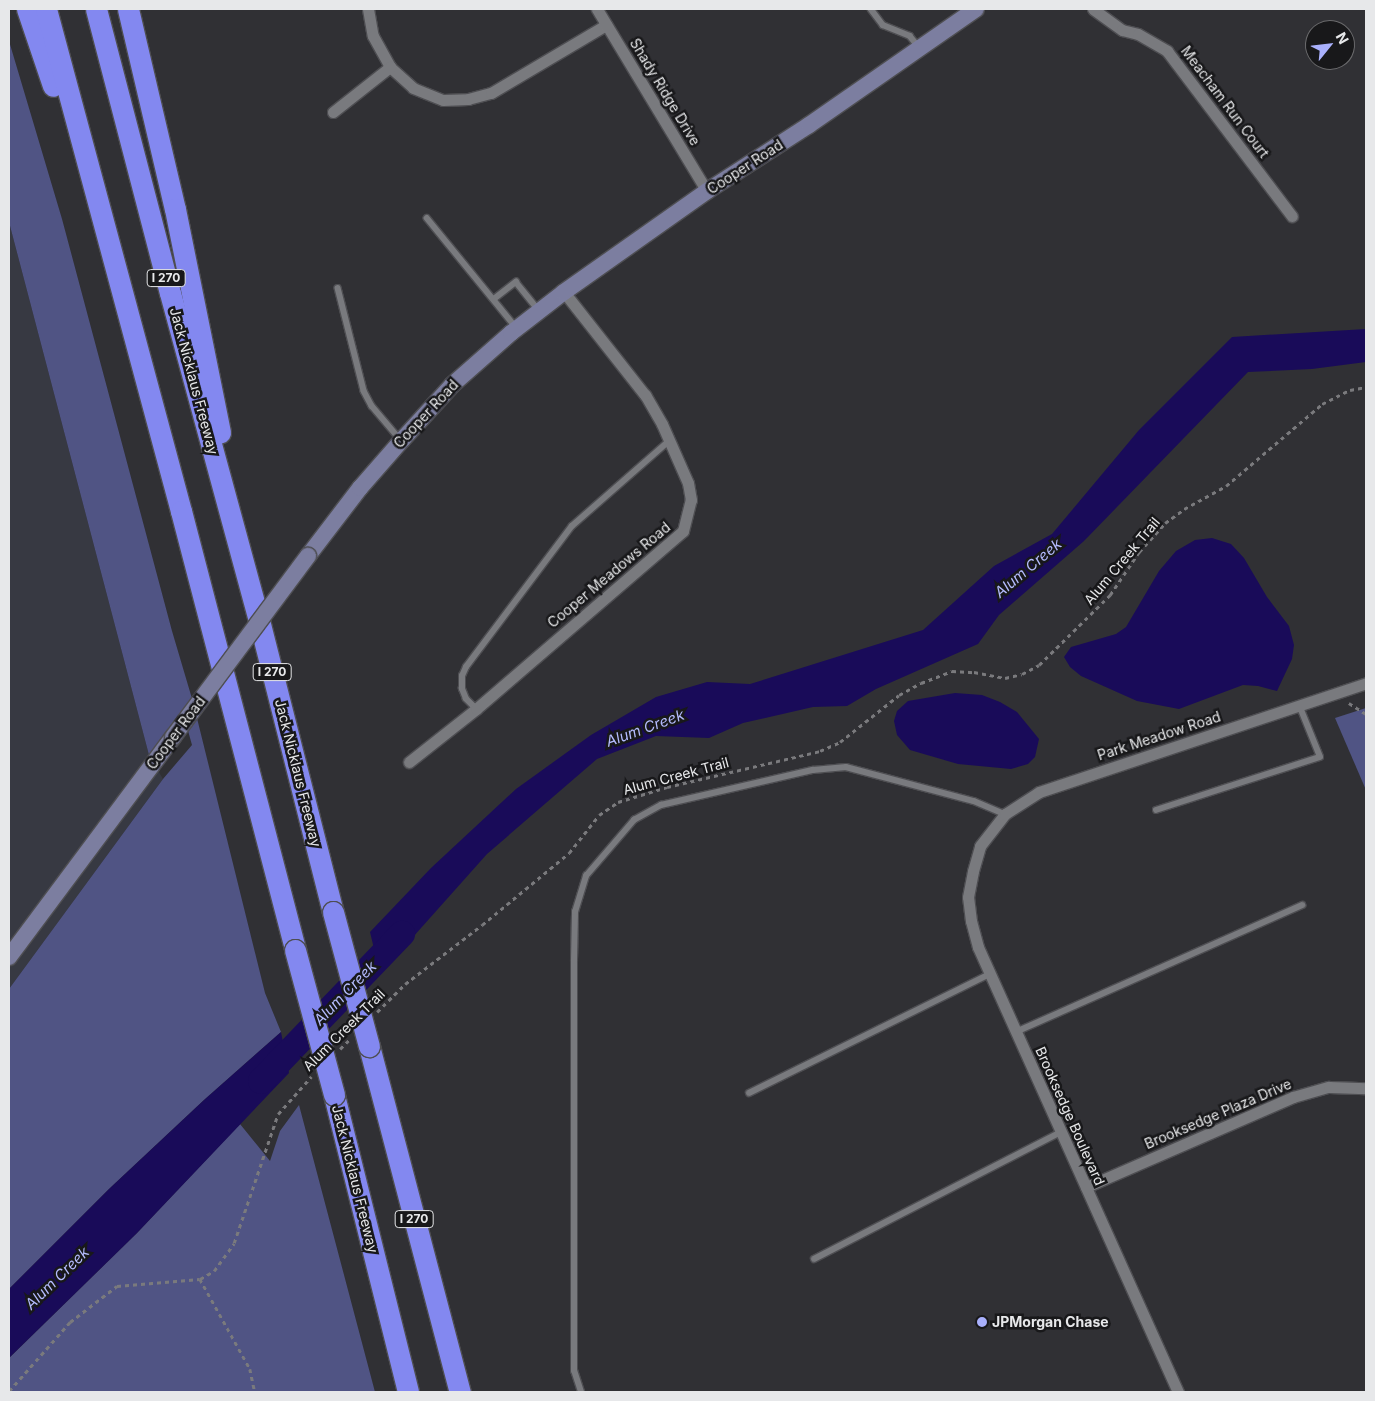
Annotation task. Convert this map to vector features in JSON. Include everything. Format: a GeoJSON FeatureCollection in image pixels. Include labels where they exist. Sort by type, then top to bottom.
{"type":"FeatureCollection","features":[{"type":"Feature","properties":{"kind":"highway"},"geometry":{"type":"LineString","coordinates":[[27,9],[120,285]]}},
{"type":"Feature","properties":{"kind":"highway","name":"Jack Nicklaus Freeway"},"geometry":{"type":"LineString","coordinates":[[46,9],[334,1095],[408,1392]]}},
{"type":"Feature","properties":{"kind":"highway","name":"Jack Nicklaus Freeway"},"geometry":{"type":"LineString","coordinates":[[96,9],[239,546],[333,912],[360,1042],[460,1392]]}},
{"type":"Feature","properties":{"kind":"highway"},"geometry":{"type":"LineString","coordinates":[[128,9],[173,199],[212,387],[239,546]]}},
{"type":"Feature","properties":{"kind":"street"},"geometry":{"type":"LineString","coordinates":[[368,9],[373,36],[390,67],[413,88],[443,100],[468,99],[491,93],[606,25]]}},
{"type":"Feature","properties":{"kind":"street","name":"Shady Ridge Drive"},"geometry":{"type":"LineString","coordinates":[[597,9],[708,191]]}},
{"type":"Feature","properties":{"kind":"street","name":"Cooper Road"},"geometry":{"type":"LineString","coordinates":[[9,957],[360,488],[452,385],[517,328],[564,292],[708,191],[809,126],[976,9]]}},
{"type":"Feature","properties":{"kind":"street","name":"Meacham Run Court"},"geometry":{"type":"LineString","coordinates":[[1093,9],[1122,30],[1138,34],[1167,51],[1292,216]]}},
{"type":"Feature","properties":{"kind":"street"},"geometry":{"type":"LineString","coordinates":[[333,112],[390,67]]}},
{"type":"Feature","properties":{"kind":"street","name":"Cooper Meadows Road"},"geometry":{"type":"LineString","coordinates":[[409,762],[476,709],[683,531],[691,500],[688,483],[669,442],[645,396],[564,292]]}},
{"type":"Feature","properties":{"kind":"street","name":"Park Meadow Road"},"geometry":{"type":"LineString","coordinates":[[980,846],[1005,814],[1039,792],[1366,683]]}},
{"type":"Feature","properties":{"kind":"street","name":"Brooksedge Boulevard"},"geometry":{"type":"LineString","coordinates":[[980,846],[968,896],[971,921],[978,947],[1178,1392]]}},
{"type":"Feature","properties":{"kind":"street","name":"Brooksedge Plaza Drive"},"geometry":{"type":"LineString","coordinates":[[1086,1187],[1293,1097],[1329,1087],[1366,1088]]}},
{"type":"Feature","properties":{"kind":"lane"},"geometry":{"type":"LineString","coordinates":[[871,9],[883,25],[910,36],[919,48]]}},
{"type":"Feature","properties":{"kind":"lane"},"geometry":{"type":"LineString","coordinates":[[428,218],[517,328]]}},
{"type":"Feature","properties":{"kind":"lane"},"geometry":{"type":"LineString","coordinates":[[494,299],[516,282],[540,311]]}},
{"type":"Feature","properties":{"kind":"lane"},"geometry":{"type":"LineString","coordinates":[[338,288],[364,391],[372,406],[402,440]]}},
{"type":"Feature","properties":{"kind":"lane"},"geometry":{"type":"LineString","coordinates":[[476,709],[466,699],[462,689],[462,676],[466,667],[572,526],[669,442]]}},
{"type":"Feature","properties":{"kind":"lane"},"geometry":{"type":"LineString","coordinates":[[1156,810],[1320,757],[1299,705]]}},
{"type":"Feature","properties":{"kind":"lane"},"geometry":{"type":"LineString","coordinates":[[581,1392],[574,1370],[574,961],[575,912],[586,876],[634,820],[661,805],[813,770],[846,767],[974,802],[1005,814]]}},
{"type":"Feature","properties":{"kind":"lane"},"geometry":{"type":"LineString","coordinates":[[1016,1032],[1302,905]]}},
{"type":"Feature","properties":{"kind":"lane"},"geometry":{"type":"LineString","coordinates":[[749,1093],[990,974]]}},
{"type":"Feature","properties":{"kind":"lane"},"geometry":{"type":"LineString","coordinates":[[814,1259],[1061,1132]]}},
{"type":"Feature","properties":{"kind":"path","name":"Alum Creek Trail"},"geometry":{"type":"LineString","coordinates":[[372,1017],[405,984],[482,925],[569,853],[599,815],[618,802],[667,787],[820,751],[840,742],[899,695],[920,683],[952,671],[974,672],[1005,678],[1022,674],[1039,665],[1110,595],[1139,552],[1165,522],[1184,509],[1226,486],[1322,404],[1350,390],[1366,386]]}},
{"type":"Feature","properties":{"kind":"path"},"geometry":{"type":"LineString","coordinates":[[1341,705],[1349,703],[1366,714]]}},
{"type":"Feature","properties":{"kind":"path","name":"Alum Creek Trail"},"geometry":{"type":"LineString","coordinates":[[338,1050],[360,1042]]}},
{"type":"Feature","properties":{"kind":"path","name":"Alum Creek Trail"},"geometry":{"type":"LineString","coordinates":[[200,1279],[214,1271],[234,1243],[278,1114],[312,1076]]}},
{"type":"Feature","properties":{"kind":"path"},"geometry":{"type":"LineString","coordinates":[[9,1391],[70,1322],[117,1286],[200,1279],[250,1369],[255,1392]]}},
{"type":"Feature","properties":{"kind":"shaded area"},"geometry":{"type":"Polygon","coordinates":[[[9,41],[62,219],[172,631],[193,702],[265,993],[281,1032],[204,1100],[109,1189],[9,1289],[9,989],[163,779],[192,745],[183,713],[149,755],[9,222],[9,41]]]}},
{"type":"Feature","properties":{"kind":"shaded area"},"geometry":{"type":"Polygon","coordinates":[[[9,222],[149,755],[163,779],[9,989],[9,222]]]}},
{"type":"Feature","properties":{"kind":"shaded area"},"geometry":{"type":"Polygon","coordinates":[[[1366,708],[1366,790],[1335,718],[1366,708]]]}},
{"type":"Feature","properties":{"kind":"shaded area"},"geometry":{"type":"Polygon","coordinates":[[[299,1105],[375,1392],[9,1392],[9,1358],[137,1233],[240,1124],[270,1161],[280,1131],[299,1105]]]}},
{"type":"Feature","properties":{"kind":"water"},"geometry":{"type":"Polygon","coordinates":[[[1366,329],[1366,362],[1312,369],[1248,372],[1084,541],[999,615],[978,644],[876,689],[847,706],[813,707],[743,723],[709,738],[656,736],[597,759],[487,854],[380,974],[370,932],[431,868],[516,789],[591,735],[656,697],[707,682],[750,684],[923,630],[994,566],[1052,534],[1139,430],[1232,337],[1366,329]]]}},
{"type":"Feature","properties":{"kind":"water"},"geometry":{"type":"Polygon","coordinates":[[[1212,538],[1231,544],[1244,558],[1267,597],[1289,626],[1294,645],[1292,659],[1277,691],[1258,686],[1243,685],[1179,709],[1137,701],[1081,676],[1070,667],[1064,657],[1071,647],[1116,634],[1126,627],[1159,571],[1176,551],[1195,540],[1212,538]]]}},
{"type":"Feature","properties":{"kind":"water"},"geometry":{"type":"Polygon","coordinates":[[[955,693],[982,695],[1000,702],[1017,712],[1039,739],[1035,757],[1028,764],[1011,769],[958,764],[910,750],[897,735],[894,721],[897,711],[908,701],[955,693]]]}},
{"type":"Feature","properties":{"kind":"water"},"geometry":{"type":"Polygon","coordinates":[[[281,1032],[289,1073],[137,1233],[9,1358],[9,1289],[109,1189],[204,1100],[281,1032]]]}},
{"type":"Feature","properties":{"kind":"waterway","name":"Alum Creek"},"geometry":{"type":"LineString","coordinates":[[261,1081],[402,934]]}},
{"type":"Feature","properties":{"kind":"place","name":"JPMorgan Chase"},"geometry":{"type":"Point","coordinates":[982,1322]}}]}
